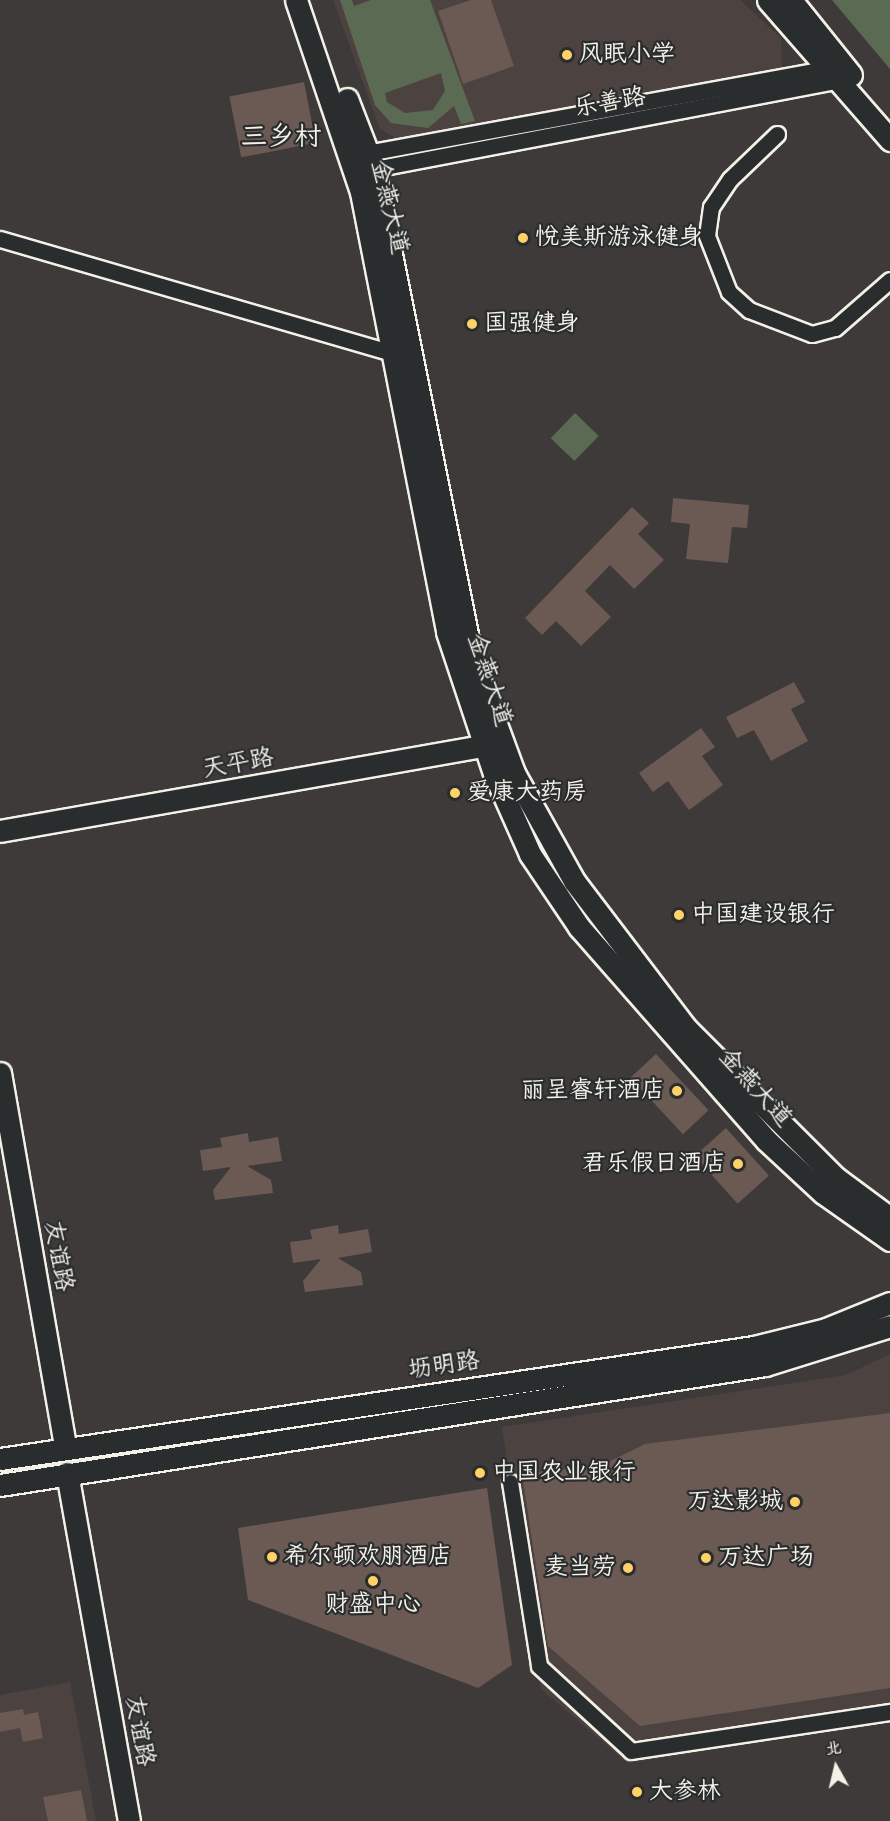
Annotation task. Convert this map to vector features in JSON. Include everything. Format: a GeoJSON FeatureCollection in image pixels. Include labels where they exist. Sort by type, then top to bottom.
{"type":"FeatureCollection","features":[{"type":"Feature","properties":{"kind":"main road","name":"金燕大道"},"geometry":{"type":"LineString","coordinates":[[296,0],[361,192],[447,632],[484,746],[530,854],[579,927],[766,1140],[823,1193],[890,1240]]}},
{"type":"Feature","properties":{"kind":"main road","name":"金燕大道"},"geometry":{"type":"LineString","coordinates":[[310,0],[371,161],[471,656],[514,773],[574,881],[686,1028],[836,1178],[890,1218]]}},
{"type":"Feature","properties":{"kind":"main road"},"geometry":{"type":"LineString","coordinates":[[768,0],[840,74],[890,121]]}},
{"type":"Feature","properties":{"kind":"main road"},"geometry":{"type":"LineString","coordinates":[[791,0],[840,74],[890,141]]}},
{"type":"Feature","properties":{"kind":"main road","name":"天平路"},"geometry":{"type":"LineString","coordinates":[[0,831],[484,746]]}},
{"type":"Feature","properties":{"kind":"main road","name":"友谊路"},"geometry":{"type":"LineString","coordinates":[[0,1073],[65,1447]]}},
{"type":"Feature","properties":{"kind":"main road","name":"坜明路"},"geometry":{"type":"LineString","coordinates":[[0,1459],[65,1447],[754,1347],[826,1329],[890,1303]]}},
{"type":"Feature","properties":{"kind":"main road","name":"坜明路"},"geometry":{"type":"LineString","coordinates":[[0,1485],[765,1365],[890,1326]]}},
{"type":"Feature","properties":{"kind":"main road","name":"友谊路"},"geometry":{"type":"LineString","coordinates":[[61,1474],[115,1821]]}},
{"type":"Feature","properties":{"kind":"main road","name":"友谊路"},"geometry":{"type":"LineString","coordinates":[[61,1474],[129,1821]]}},
{"type":"Feature","properties":{"kind":"street","name":"乐善路"},"geometry":{"type":"LineString","coordinates":[[371,161],[840,74]]}},
{"type":"Feature","properties":{"kind":"street"},"geometry":{"type":"LineString","coordinates":[[777,134],[730,179],[711,207],[707,236],[729,291],[749,310],[812,334],[835,328],[890,280]]}},
{"type":"Feature","properties":{"kind":"street"},"geometry":{"type":"LineString","coordinates":[[0,239],[393,353]]}},
{"type":"Feature","properties":{"kind":"street"},"geometry":{"type":"LineString","coordinates":[[510,1482],[539,1666],[631,1751],[890,1712]]}},
{"type":"Feature","properties":{"kind":"shaded area","name":"风眠小学"},"geometry":{"type":"Polygon","coordinates":[[[333,0],[740,0],[781,38],[782,71],[399,140],[380,129],[333,0]]]}},
{"type":"Feature","properties":{"kind":"shaded area","name":"万达广场"},"geometry":{"type":"Polygon","coordinates":[[[890,1354],[890,1722],[628,1763],[541,1689],[502,1427],[846,1375],[890,1354]]]}},
{"type":"Feature","properties":{"kind":"shaded area"},"geometry":{"type":"Polygon","coordinates":[[[70,1682],[96,1821],[0,1821],[0,1695],[70,1682]]]}},
{"type":"Feature","properties":{"kind":"green space"},"geometry":{"type":"Polygon","coordinates":[[[340,0],[352,0],[354,6],[371,0],[430,0],[475,121],[461,124],[454,106],[428,128],[391,123],[375,105],[340,0]],[[441,73],[385,93],[387,102],[405,113],[433,110],[445,91],[441,73]]]}},
{"type":"Feature","properties":{"kind":"green space"},"geometry":{"type":"Polygon","coordinates":[[[832,0],[890,0],[890,69],[832,0]]]}},
{"type":"Feature","properties":{"kind":"green space"},"geometry":{"type":"Polygon","coordinates":[[[575,413],[599,436],[574,461],[551,438],[575,413]]]}},
{"type":"Feature","properties":{"kind":"building"},"geometry":{"type":"Polygon","coordinates":[[[471,0],[491,0],[514,66],[463,84],[438,11],[471,0]]]}},
{"type":"Feature","properties":{"kind":"building"},"geometry":{"type":"Polygon","coordinates":[[[304,82],[316,143],[241,157],[229,97],[304,82]]]}},
{"type":"Feature","properties":{"kind":"building"},"geometry":{"type":"Polygon","coordinates":[[[673,498],[749,505],[747,528],[732,527],[728,563],[686,559],[690,524],[671,522],[673,498]]]}},
{"type":"Feature","properties":{"kind":"building"},"geometry":{"type":"Polygon","coordinates":[[[632,507],[649,523],[638,534],[664,560],[634,589],[610,565],[585,591],[611,617],[581,646],[556,621],[542,635],[525,618],[632,507]]]}},
{"type":"Feature","properties":{"kind":"building"},"geometry":{"type":"Polygon","coordinates":[[[794,682],[805,702],[791,709],[808,741],[771,761],[754,730],[737,738],[726,717],[794,682]]]}},
{"type":"Feature","properties":{"kind":"building"},"geometry":{"type":"Polygon","coordinates":[[[701,728],[715,747],[702,756],[723,785],[689,810],[668,781],[653,792],[639,773],[701,728]]]}},
{"type":"Feature","properties":{"kind":"building"},"geometry":{"type":"Polygon","coordinates":[[[656,1054],[709,1110],[683,1134],[630,1078],[656,1054]]]}},
{"type":"Feature","properties":{"kind":"building"},"geometry":{"type":"Polygon","coordinates":[[[726,1128],[769,1176],[738,1204],[695,1156],[726,1128]]]}},
{"type":"Feature","properties":{"kind":"building"},"geometry":{"type":"Polygon","coordinates":[[[248,1133],[249,1142],[278,1137],[282,1161],[247,1166],[271,1180],[273,1193],[215,1200],[213,1190],[231,1167],[203,1171],[200,1150],[222,1147],[220,1138],[248,1133]]]}},
{"type":"Feature","properties":{"kind":"building"},"geometry":{"type":"Polygon","coordinates":[[[338,1225],[339,1234],[368,1229],[372,1252],[338,1258],[361,1272],[363,1285],[305,1292],[303,1281],[321,1259],[293,1263],[290,1242],[312,1239],[310,1230],[338,1225]]]}},
{"type":"Feature","properties":{"kind":"building","name":"万达广场"},"geometry":{"type":"Polygon","coordinates":[[[890,1413],[890,1688],[640,1726],[548,1646],[522,1474],[602,1465],[645,1444],[890,1413]]]}},
{"type":"Feature","properties":{"kind":"building","name":"财盛中心"},"geometry":{"type":"Polygon","coordinates":[[[487,1488],[512,1665],[478,1688],[248,1600],[238,1528],[487,1488]]]}},
{"type":"Feature","properties":{"kind":"building"},"geometry":{"type":"Polygon","coordinates":[[[23,1709],[24,1715],[38,1712],[43,1738],[23,1742],[20,1728],[0,1732],[0,1713],[23,1709]]]}},
{"type":"Feature","properties":{"kind":"building"},"geometry":{"type":"Polygon","coordinates":[[[81,1790],[87,1821],[48,1821],[43,1797],[81,1790]]]}},
{"type":"Feature","properties":{"kind":"place","name":"风眠小学"},"geometry":{"type":"Point","coordinates":[567,55]}},
{"type":"Feature","properties":{"kind":"place","name":"悦美斯游泳健身"},"geometry":{"type":"Point","coordinates":[523,238]}},
{"type":"Feature","properties":{"kind":"place","name":"国强健身"},"geometry":{"type":"Point","coordinates":[472,324]}},
{"type":"Feature","properties":{"kind":"place","name":"爱康大药房"},"geometry":{"type":"Point","coordinates":[455,793]}},
{"type":"Feature","properties":{"kind":"place","name":"中国建设银行"},"geometry":{"type":"Point","coordinates":[679,915]}},
{"type":"Feature","properties":{"kind":"place","name":"丽呈睿轩酒店"},"geometry":{"type":"Point","coordinates":[677,1091]}},
{"type":"Feature","properties":{"kind":"place","name":"君乐假日酒店"},"geometry":{"type":"Point","coordinates":[738,1164]}},
{"type":"Feature","properties":{"kind":"place","name":"中国农业银行"},"geometry":{"type":"Point","coordinates":[480,1473]}},
{"type":"Feature","properties":{"kind":"place","name":"万达影城"},"geometry":{"type":"Point","coordinates":[795,1502]}},
{"type":"Feature","properties":{"kind":"place","name":"希尔顿欢朋酒店"},"geometry":{"type":"Point","coordinates":[272,1557]}},
{"type":"Feature","properties":{"kind":"place","name":"万达广场"},"geometry":{"type":"Point","coordinates":[706,1558]}},
{"type":"Feature","properties":{"kind":"place","name":"麦当劳"},"geometry":{"type":"Point","coordinates":[628,1568]}},
{"type":"Feature","properties":{"kind":"place","name":"财盛中心"},"geometry":{"type":"Point","coordinates":[373,1581]}},
{"type":"Feature","properties":{"kind":"place","name":"大参林"},"geometry":{"type":"Point","coordinates":[637,1792]}},
{"type":"Feature","properties":{"kind":"district","name":"三乡村"},"geometry":{"type":"Point","coordinates":[281,138]}}]}
